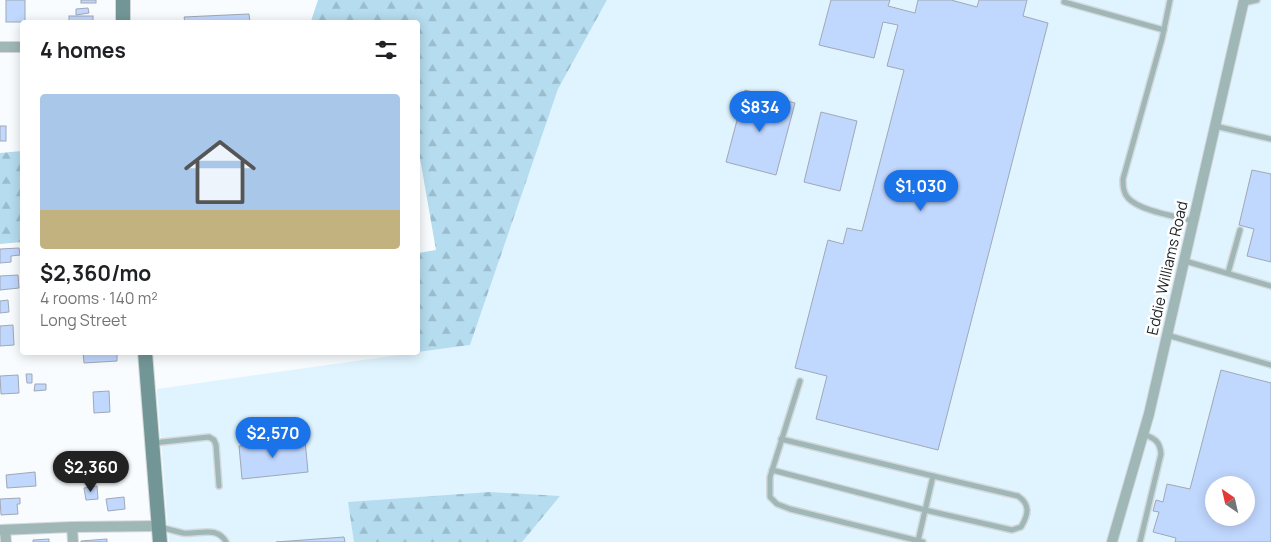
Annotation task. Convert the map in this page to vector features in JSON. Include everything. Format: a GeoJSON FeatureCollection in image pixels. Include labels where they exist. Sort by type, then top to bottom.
{"type":"FeatureCollection","features":[{"type":"Feature","properties":{"kind":"main road"},"geometry":{"type":"LineString","coordinates":[[123,0],[123,20]]}},
{"type":"Feature","properties":{"kind":"main road"},"geometry":{"type":"LineString","coordinates":[[145,355],[160,542]]}},
{"type":"Feature","properties":{"kind":"street","name":"Eddie Williams Road"},"geometry":{"type":"LineString","coordinates":[[1112,542],[1143,434],[1244,1]]}},
{"type":"Feature","properties":{"kind":"street"},"geometry":{"type":"LineString","coordinates":[[0,47],[20,47]]}},
{"type":"Feature","properties":{"kind":"street"},"geometry":{"type":"LineString","coordinates":[[6,542],[2,530],[159,526]]}},
{"type":"Feature","properties":{"kind":"street"},"geometry":{"type":"LineString","coordinates":[[72,527],[73,542]]}},
{"type":"Feature","properties":{"kind":"lane"},"geometry":{"type":"LineString","coordinates":[[1170,0],[1164,30],[1123,179],[1123,189],[1135,203],[1152,210],[1193,221]]}},
{"type":"Feature","properties":{"kind":"lane"},"geometry":{"type":"LineString","coordinates":[[1244,1],[1257,0]]}},
{"type":"Feature","properties":{"kind":"lane"},"geometry":{"type":"LineString","coordinates":[[1064,2],[1164,30]]}},
{"type":"Feature","properties":{"kind":"lane"},"geometry":{"type":"LineString","coordinates":[[1215,126],[1271,139]]}},
{"type":"Feature","properties":{"kind":"lane"},"geometry":{"type":"LineString","coordinates":[[1228,273],[1240,230]]}},
{"type":"Feature","properties":{"kind":"lane"},"geometry":{"type":"LineString","coordinates":[[1184,261],[1271,286]]}},
{"type":"Feature","properties":{"kind":"lane"},"geometry":{"type":"LineString","coordinates":[[1167,335],[1271,365]]}},
{"type":"Feature","properties":{"kind":"lane"},"geometry":{"type":"LineString","coordinates":[[800,381],[772,470],[769,488],[770,497],[778,504],[790,509],[921,541],[933,476]]}},
{"type":"Feature","properties":{"kind":"lane"},"geometry":{"type":"LineString","coordinates":[[1140,542],[1161,454],[1161,446],[1157,441],[1143,434]]}},
{"type":"Feature","properties":{"kind":"lane"},"geometry":{"type":"LineString","coordinates":[[152,444],[209,437],[216,445],[219,486]]}},
{"type":"Feature","properties":{"kind":"lane"},"geometry":{"type":"LineString","coordinates":[[772,470],[1012,530],[1021,527],[1026,514],[1028,507],[1018,496],[781,439]]}},
{"type":"Feature","properties":{"kind":"lane"},"geometry":{"type":"LineString","coordinates":[[159,526],[185,533],[218,533],[226,542]]}},
{"type":"Feature","properties":{"kind":"shaded area"},"geometry":{"type":"Polygon","coordinates":[[[607,0],[1271,0],[1271,542],[169,542],[157,389],[399,355],[420,355],[420,352],[470,345],[558,89],[607,0]]]}},
{"type":"Feature","properties":{"kind":"green space"},"geometry":{"type":"Polygon","coordinates":[[[318,0],[607,0],[558,89],[470,345],[420,352],[420,253],[436,250],[420,158],[420,20],[311,20],[318,0]]]}},
{"type":"Feature","properties":{"kind":"green space"},"geometry":{"type":"Polygon","coordinates":[[[20,151],[20,242],[0,244],[0,153],[20,151]]]}},
{"type":"Feature","properties":{"kind":"green space"},"geometry":{"type":"Polygon","coordinates":[[[490,492],[560,496],[522,542],[354,542],[348,502],[490,492]]]}},
{"type":"Feature","properties":{"kind":"building"},"geometry":{"type":"Polygon","coordinates":[[[6,0],[25,0],[25,20],[6,22],[6,0]]]}},
{"type":"Feature","properties":{"kind":"building"},"geometry":{"type":"Polygon","coordinates":[[[81,0],[96,0],[96,3],[81,3],[81,0]]]}},
{"type":"Feature","properties":{"kind":"building"},"geometry":{"type":"Polygon","coordinates":[[[831,0],[890,0],[888,6],[915,13],[918,0],[951,0],[977,7],[979,0],[1027,0],[1023,16],[1048,23],[938,450],[816,419],[827,376],[795,368],[828,240],[843,244],[847,228],[862,231],[904,70],[887,66],[898,25],[883,22],[874,58],[819,45],[831,0]]]}},
{"type":"Feature","properties":{"kind":"building"},"geometry":{"type":"Polygon","coordinates":[[[88,8],[89,13],[76,15],[76,9],[88,8]]]}},
{"type":"Feature","properties":{"kind":"building"},"geometry":{"type":"Polygon","coordinates":[[[249,14],[250,20],[185,20],[184,17],[249,14]]]}},
{"type":"Feature","properties":{"kind":"building"},"geometry":{"type":"Polygon","coordinates":[[[69,16],[93,16],[93,20],[69,20],[69,16]]]}},
{"type":"Feature","properties":{"kind":"building"},"geometry":{"type":"Polygon","coordinates":[[[745,90],[795,103],[776,175],[726,162],[745,90]]]}},
{"type":"Feature","properties":{"kind":"building"},"geometry":{"type":"Polygon","coordinates":[[[821,112],[857,121],[840,191],[804,182],[821,112]]]}},
{"type":"Feature","properties":{"kind":"building"},"geometry":{"type":"Polygon","coordinates":[[[0,126],[6,126],[6,141],[0,141],[0,126]]]}},
{"type":"Feature","properties":{"kind":"building"},"geometry":{"type":"Polygon","coordinates":[[[1252,170],[1271,174],[1271,262],[1247,256],[1254,229],[1239,225],[1252,170]]]}},
{"type":"Feature","properties":{"kind":"building"},"geometry":{"type":"Polygon","coordinates":[[[19,248],[20,255],[11,256],[11,262],[0,263],[0,249],[19,248]]]}},
{"type":"Feature","properties":{"kind":"building"},"geometry":{"type":"Polygon","coordinates":[[[18,275],[19,288],[0,290],[0,276],[18,275]]]}},
{"type":"Feature","properties":{"kind":"building"},"geometry":{"type":"Polygon","coordinates":[[[8,300],[9,312],[0,313],[0,301],[8,300]]]}},
{"type":"Feature","properties":{"kind":"building"},"geometry":{"type":"Polygon","coordinates":[[[13,325],[14,345],[0,346],[0,326],[13,325]]]}},
{"type":"Feature","properties":{"kind":"building"},"geometry":{"type":"Polygon","coordinates":[[[83,355],[117,355],[117,361],[84,363],[83,355]]]}},
{"type":"Feature","properties":{"kind":"building"},"geometry":{"type":"Polygon","coordinates":[[[1221,370],[1271,383],[1271,542],[1175,542],[1176,538],[1153,532],[1159,512],[1153,511],[1156,500],[1163,502],[1167,484],[1190,489],[1221,370]]]}},
{"type":"Feature","properties":{"kind":"building"},"geometry":{"type":"Polygon","coordinates":[[[26,374],[32,374],[32,383],[27,383],[26,374]]]}},
{"type":"Feature","properties":{"kind":"building"},"geometry":{"type":"Polygon","coordinates":[[[18,375],[19,393],[1,394],[0,376],[18,375]]]}},
{"type":"Feature","properties":{"kind":"building"},"geometry":{"type":"Polygon","coordinates":[[[35,384],[46,384],[46,390],[34,391],[35,384]]]}},
{"type":"Feature","properties":{"kind":"building"},"geometry":{"type":"Polygon","coordinates":[[[109,391],[110,412],[94,413],[93,392],[109,391]]]}},
{"type":"Feature","properties":{"kind":"building"},"geometry":{"type":"Polygon","coordinates":[[[305,440],[308,472],[242,479],[239,446],[305,440]]]}},
{"type":"Feature","properties":{"kind":"building"},"geometry":{"type":"Polygon","coordinates":[[[35,472],[36,486],[7,488],[6,475],[35,472]]]}},
{"type":"Feature","properties":{"kind":"building"},"geometry":{"type":"Polygon","coordinates":[[[97,486],[98,499],[86,500],[84,488],[97,486]]]}},
{"type":"Feature","properties":{"kind":"building"},"geometry":{"type":"Polygon","coordinates":[[[124,497],[125,509],[108,511],[106,499],[124,497]]]}},
{"type":"Feature","properties":{"kind":"building"},"geometry":{"type":"Polygon","coordinates":[[[20,498],[20,504],[17,504],[18,514],[1,515],[0,499],[20,498]]]}},
{"type":"Feature","properties":{"kind":"building"},"geometry":{"type":"Polygon","coordinates":[[[344,537],[345,542],[276,542],[344,537]]]}},
{"type":"Feature","properties":{"kind":"building"},"geometry":{"type":"Polygon","coordinates":[[[49,539],[49,542],[33,542],[33,540],[49,539]]]}},
{"type":"Feature","properties":{"kind":"building"},"geometry":{"type":"Polygon","coordinates":[[[107,539],[107,542],[81,542],[81,541],[107,539]]]}}]}
